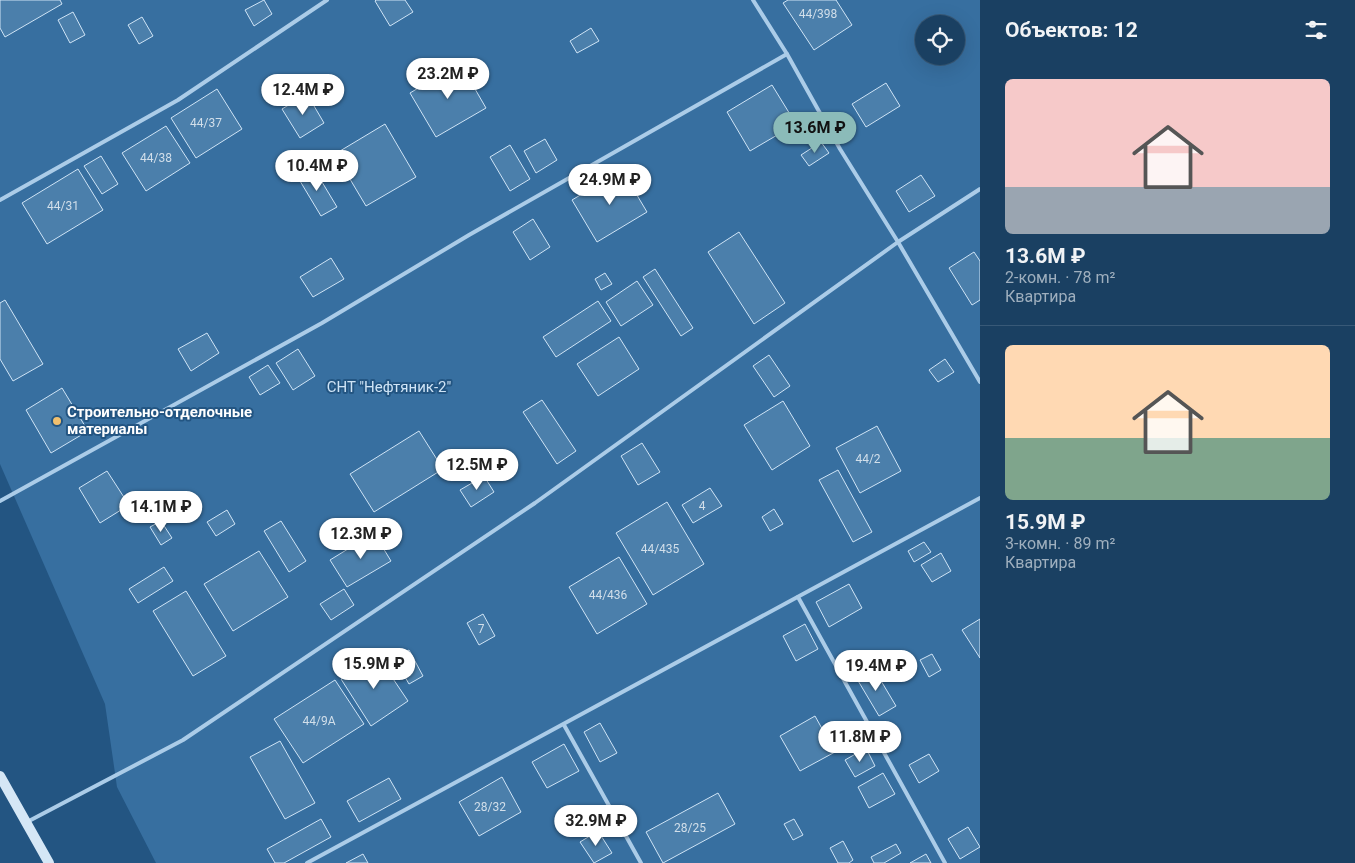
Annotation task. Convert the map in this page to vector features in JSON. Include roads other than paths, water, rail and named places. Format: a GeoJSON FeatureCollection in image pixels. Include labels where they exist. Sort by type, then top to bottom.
{"type":"FeatureCollection","features":[{"type":"Feature","properties":{"kind":"main road"},"geometry":{"type":"LineString","coordinates":[[0,776],[49,863]]}},
{"type":"Feature","properties":{"kind":"lane"},"geometry":{"type":"LineString","coordinates":[[0,200],[178,100],[326,0]]}},
{"type":"Feature","properties":{"kind":"lane"},"geometry":{"type":"LineString","coordinates":[[753,0],[980,382]]}},
{"type":"Feature","properties":{"kind":"lane"},"geometry":{"type":"LineString","coordinates":[[0,501],[322,323],[469,235],[786,54]]}},
{"type":"Feature","properties":{"kind":"lane"},"geometry":{"type":"LineString","coordinates":[[26,822],[191,734],[535,503],[898,242],[980,189]]}},
{"type":"Feature","properties":{"kind":"lane"},"geometry":{"type":"LineString","coordinates":[[308,863],[980,498]]}},
{"type":"Feature","properties":{"kind":"lane"},"geometry":{"type":"LineString","coordinates":[[798,597],[945,863]]}},
{"type":"Feature","properties":{"kind":"lane"},"geometry":{"type":"LineString","coordinates":[[564,725],[641,863]]}},
{"type":"Feature","properties":{"kind":"place","name":"Строительно-отделочные материалы"},"geometry":{"type":"Point","coordinates":[57,421]}},
{"type":"Feature","properties":{"kind":"park label","name":"СНТ \"Нефтяник-2\""},"geometry":{"type":"Point","coordinates":[389,387]}}]}
